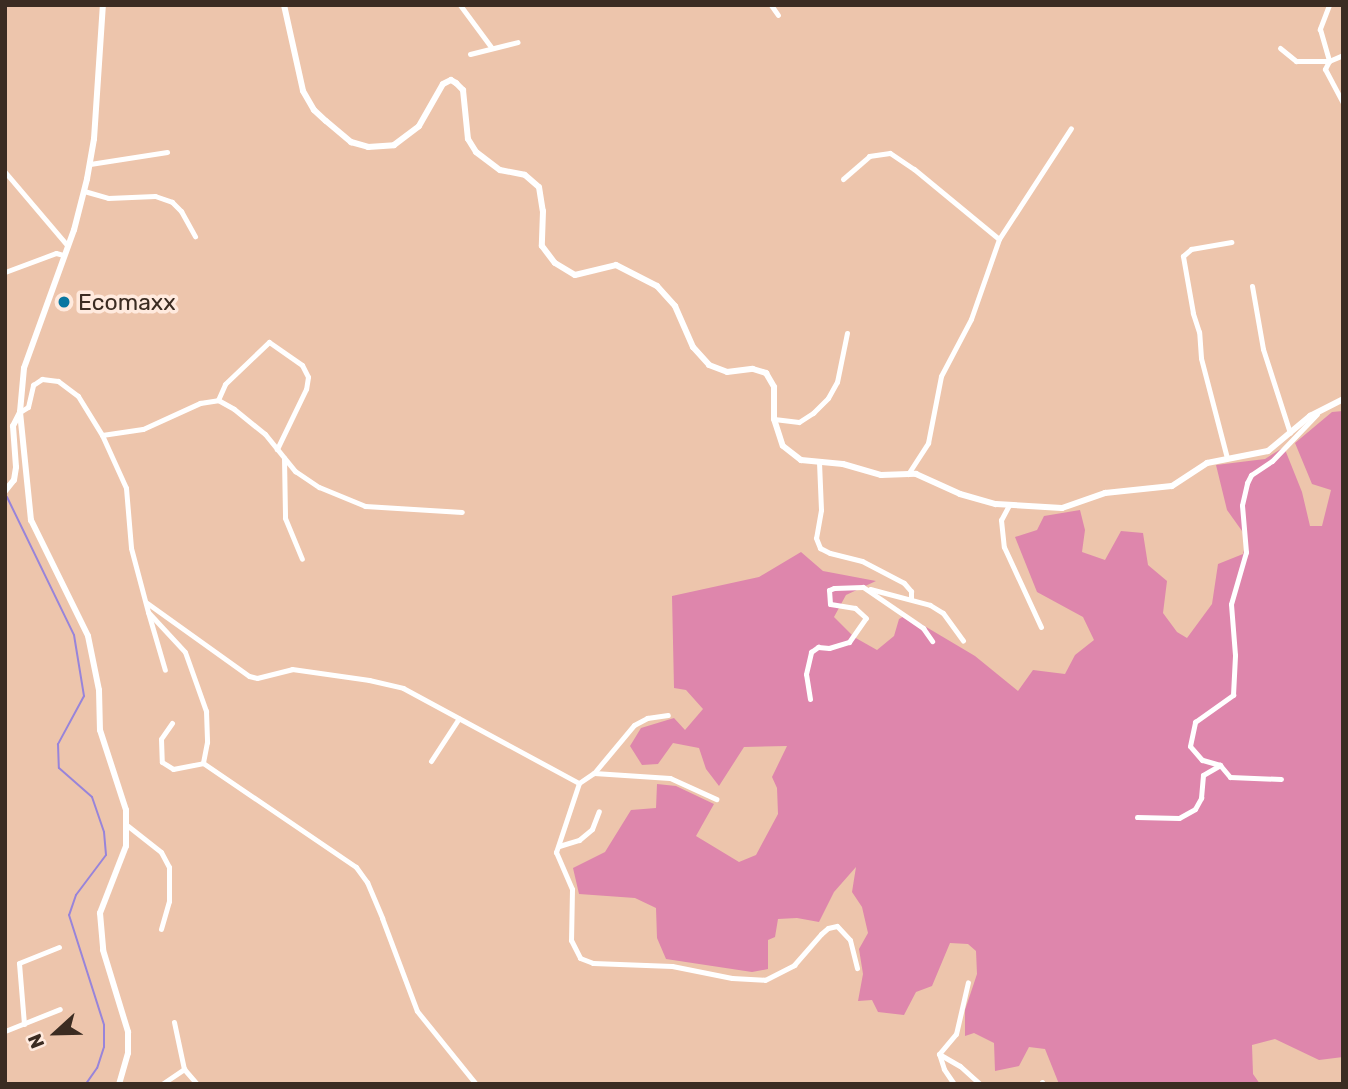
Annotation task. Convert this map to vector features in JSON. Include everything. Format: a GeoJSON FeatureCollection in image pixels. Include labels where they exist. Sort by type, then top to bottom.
{"type":"FeatureCollection","features":[{"type":"Feature","properties":{"kind":"street"},"geometry":{"type":"LineString","coordinates":[[103,5],[90,164],[68,245],[24,368],[20,412],[31,520],[88,636],[99,690],[100,730],[126,810],[126,846],[100,913],[103,950],[128,1032],[128,1053],[120,1084]]}},
{"type":"Feature","properties":{"kind":"street"},"geometry":{"type":"LineString","coordinates":[[284,5],[303,91],[314,110],[326,121],[351,142],[368,147],[394,145],[419,126],[443,84],[451,80],[456,83],[463,90],[468,139],[476,152],[500,170],[525,175],[539,187],[543,211],[542,246],[555,263],[575,275],[616,265],[657,286],[675,306],[693,347],[709,365],[727,372],[753,369],[766,373],[774,387],[774,419],[783,446],[801,460],[843,464],[881,475],[916,474],[960,494],[1009,505],[1062,508],[1105,493],[1172,486],[1207,463],[1268,451],[1325,407],[1343,399]]}},
{"type":"Feature","properties":{"kind":"street"},"geometry":{"type":"LineString","coordinates":[[460,5],[491,47]]}},
{"type":"Feature","properties":{"kind":"street"},"geometry":{"type":"LineString","coordinates":[[771,5],[778,15]]}},
{"type":"Feature","properties":{"kind":"street"},"geometry":{"type":"LineString","coordinates":[[1329,5],[1320,29],[1329,61],[1325,69],[1343,103]]}},
{"type":"Feature","properties":{"kind":"street"},"geometry":{"type":"LineString","coordinates":[[470,54],[518,42]]}},
{"type":"Feature","properties":{"kind":"street"},"geometry":{"type":"LineString","coordinates":[[1280,48],[1296,61],[1329,61],[1343,55]]}},
{"type":"Feature","properties":{"kind":"street"},"geometry":{"type":"LineString","coordinates":[[908,474],[928,443],[941,376],[971,319],[999,239],[1071,128]]}},
{"type":"Feature","properties":{"kind":"street"},"geometry":{"type":"LineString","coordinates":[[90,164],[167,152]]}},
{"type":"Feature","properties":{"kind":"street"},"geometry":{"type":"LineString","coordinates":[[843,179],[869,156],[890,153],[914,169],[999,239]]}},
{"type":"Feature","properties":{"kind":"street"},"geometry":{"type":"LineString","coordinates":[[5,172],[68,245]]}},
{"type":"Feature","properties":{"kind":"street"},"geometry":{"type":"LineString","coordinates":[[84,191],[108,198],[155,196],[172,202],[181,211],[195,236]]}},
{"type":"Feature","properties":{"kind":"street"},"geometry":{"type":"LineString","coordinates":[[1227,458],[1201,358],[1199,332],[1183,256],[1191,249],[1231,242]]}},
{"type":"Feature","properties":{"kind":"street"},"geometry":{"type":"LineString","coordinates":[[5,272],[56,253],[63,255]]}},
{"type":"Feature","properties":{"kind":"street"},"geometry":{"type":"LineString","coordinates":[[1252,286],[1261,340],[1290,433]]}},
{"type":"Feature","properties":{"kind":"street"},"geometry":{"type":"LineString","coordinates":[[774,419],[799,422],[828,398],[837,382],[847,333]]}},
{"type":"Feature","properties":{"kind":"street"},"geometry":{"type":"LineString","coordinates":[[218,400],[225,384],[269,342],[302,365],[308,377],[306,389],[277,449]]}},
{"type":"Feature","properties":{"kind":"street"},"geometry":{"type":"LineString","coordinates":[[5,491],[14,480],[13,426],[20,412],[27,407],[33,385],[42,379],[58,381],[78,396],[102,435],[126,488],[131,548],[164,670]]}},
{"type":"Feature","properties":{"kind":"street"},"geometry":{"type":"LineString","coordinates":[[102,435],[143,429],[200,403],[218,400],[234,409],[277,449],[295,471],[319,487],[365,506],[462,512]]}},
{"type":"Feature","properties":{"kind":"street"},"geometry":{"type":"LineString","coordinates":[[1281,779],[1230,776],[1220,765],[1202,760],[1190,746],[1195,722],[1233,695],[1234,632],[1230,620],[1231,604],[1246,552],[1242,505],[1247,483],[1251,475],[1272,461],[1325,407]]}},
{"type":"Feature","properties":{"kind":"street"},"geometry":{"type":"LineString","coordinates":[[284,458],[285,518],[303,559]]}},
{"type":"Feature","properties":{"kind":"street"},"geometry":{"type":"LineString","coordinates":[[819,462],[821,510],[816,538],[820,548],[862,561],[904,583],[911,591],[911,598]]}},
{"type":"Feature","properties":{"kind":"street"},"geometry":{"type":"LineString","coordinates":[[1009,505],[1001,520],[1004,547],[1041,627]]}},
{"type":"Feature","properties":{"kind":"street"},"geometry":{"type":"LineString","coordinates":[[810,699],[806,674],[811,652],[818,647],[830,648],[849,642],[866,618],[855,608],[830,604],[828,590],[844,586],[863,587],[911,598],[943,613],[962,641]]}},
{"type":"Feature","properties":{"kind":"street"},"geometry":{"type":"LineString","coordinates":[[863,587],[923,628],[932,641]]}},
{"type":"Feature","properties":{"kind":"street"},"geometry":{"type":"LineString","coordinates":[[147,603],[249,676],[257,678],[292,669],[369,680],[403,688],[579,783]]}},
{"type":"Feature","properties":{"kind":"street"},"geometry":{"type":"LineString","coordinates":[[148,612],[176,640],[194,673],[206,711],[207,742],[203,763]]}},
{"type":"Feature","properties":{"kind":"street"},"geometry":{"type":"LineString","coordinates":[[668,715],[647,718],[634,725],[594,773],[579,783],[556,852],[572,888],[571,940],[580,958],[593,963],[672,966],[732,978],[765,980],[794,965],[821,934],[828,928],[837,926],[850,940],[857,968]]}},
{"type":"Feature","properties":{"kind":"street"},"geometry":{"type":"LineString","coordinates":[[431,761],[460,718]]}},
{"type":"Feature","properties":{"kind":"street"},"geometry":{"type":"LineString","coordinates":[[172,723],[161,740],[162,762],[173,769],[203,763],[356,867],[367,882],[416,1011],[476,1084]]}},
{"type":"Feature","properties":{"kind":"street"},"geometry":{"type":"LineString","coordinates":[[1137,817],[1179,818],[1195,809],[1201,798],[1203,775],[1220,765]]}},
{"type":"Feature","properties":{"kind":"street"},"geometry":{"type":"LineString","coordinates":[[594,773],[670,778],[716,799]]}},
{"type":"Feature","properties":{"kind":"street"},"geometry":{"type":"LineString","coordinates":[[559,846],[579,840],[592,829],[599,811]]}},
{"type":"Feature","properties":{"kind":"street"},"geometry":{"type":"LineString","coordinates":[[128,826],[161,852],[169,866],[169,901],[161,929]]}},
{"type":"Feature","properties":{"kind":"street"},"geometry":{"type":"LineString","coordinates":[[24,1024],[19,963],[59,947]]}},
{"type":"Feature","properties":{"kind":"street"},"geometry":{"type":"LineString","coordinates":[[939,1054],[956,1034],[968,982]]}},
{"type":"Feature","properties":{"kind":"street"},"geometry":{"type":"LineString","coordinates":[[5,1031],[60,1009]]}},
{"type":"Feature","properties":{"kind":"street"},"geometry":{"type":"LineString","coordinates":[[174,1022],[184,1069],[197,1084]]}},
{"type":"Feature","properties":{"kind":"street"},"geometry":{"type":"LineString","coordinates":[[939,1054],[944,1069],[954,1084]]}},
{"type":"Feature","properties":{"kind":"street"},"geometry":{"type":"LineString","coordinates":[[939,1054],[971,1074],[980,1084]]}},
{"type":"Feature","properties":{"kind":"street"},"geometry":{"type":"LineString","coordinates":[[162,1084],[184,1069]]}},
{"type":"Feature","properties":{"kind":"shaded area"},"geometry":{"type":"Polygon","coordinates":[[[1343,411],[1343,1057],[1319,1060],[1275,1039],[1252,1045],[1253,1074],[1260,1084],[1059,1084],[1045,1049],[1029,1047],[1019,1066],[995,1071],[994,1043],[974,1033],[965,1036],[965,1010],[977,974],[976,951],[968,944],[950,943],[932,986],[916,992],[904,1015],[878,1012],[872,1000],[858,1001],[863,974],[859,949],[868,933],[862,907],[852,892],[856,867],[834,892],[819,922],[797,918],[778,919],[775,937],[768,940],[768,969],[752,972],[666,959],[657,938],[656,908],[635,898],[579,894],[573,868],[605,852],[631,810],[656,808],[657,784],[676,786],[714,804],[696,836],[739,862],[756,855],[778,814],[777,788],[772,777],[787,746],[744,747],[719,786],[706,769],[699,748],[673,743],[658,764],[642,765],[630,746],[641,728],[674,718],[685,730],[703,709],[686,690],[674,688],[672,596],[759,577],[801,552],[823,571],[876,581],[846,595],[834,617],[854,637],[877,650],[894,636],[899,619],[906,615],[975,656],[1018,691],[1033,670],[1065,674],[1075,655],[1094,640],[1083,617],[1037,592],[1015,537],[1037,530],[1044,516],[1080,510],[1085,530],[1082,552],[1105,560],[1121,531],[1143,533],[1148,565],[1167,581],[1163,613],[1177,632],[1187,638],[1212,604],[1218,564],[1243,554],[1247,538],[1227,510],[1216,465],[1265,459],[1284,447],[1302,492],[1310,526],[1322,526],[1331,490],[1312,484],[1295,443],[1332,412],[1343,411]]]}},
{"type":"Feature","properties":{"kind":"waterway"},"geometry":{"type":"LineString","coordinates":[[7,497],[74,635],[84,696],[58,744],[59,768],[92,797],[104,832],[106,855],[76,895],[69,915],[104,1025],[104,1047],[97,1068],[86,1084]]}},
{"type":"Feature","properties":{"kind":"place","name":"Ecomaxx"},"geometry":{"type":"Point","coordinates":[64,302]}}]}
